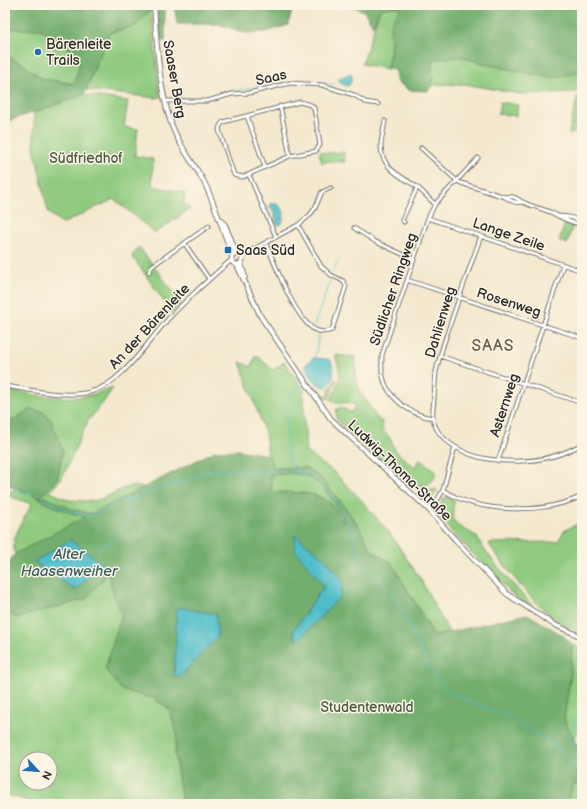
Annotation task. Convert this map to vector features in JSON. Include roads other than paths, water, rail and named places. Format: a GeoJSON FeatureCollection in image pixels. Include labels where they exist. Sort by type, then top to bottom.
{"type":"FeatureCollection","features":[{"type":"Feature","properties":{"kind":"street","name":"Saaser Berg"},"geometry":{"type":"LineString","coordinates":[[154,5],[160,70],[165,101],[174,130],[205,184],[220,218],[221,226],[239,258]]}},
{"type":"Feature","properties":{"kind":"street","name":"Saas"},"geometry":{"type":"LineString","coordinates":[[165,101],[207,101],[232,94],[249,93],[290,83],[322,86],[354,95],[365,102],[378,104]]}},
{"type":"Feature","properties":{"kind":"street"},"geometry":{"type":"LineString","coordinates":[[300,102],[311,105],[314,108],[320,147],[316,151],[290,156],[243,178],[234,175],[219,130],[220,126],[223,122],[280,106],[300,102]]}},
{"type":"Feature","properties":{"kind":"street"},"geometry":{"type":"LineString","coordinates":[[280,106],[290,156]]}},
{"type":"Feature","properties":{"kind":"street"},"geometry":{"type":"LineString","coordinates":[[247,116],[265,167]]}},
{"type":"Feature","properties":{"kind":"street"},"geometry":{"type":"LineString","coordinates":[[384,121],[382,148],[384,159],[388,167],[394,173],[418,188],[435,204]]}},
{"type":"Feature","properties":{"kind":"street"},"geometry":{"type":"LineString","coordinates":[[421,148],[457,181],[505,196],[518,198],[523,202],[558,216],[567,216],[577,219],[582,223]]}},
{"type":"Feature","properties":{"kind":"street","name":"Südlicher Ringweg"},"geometry":{"type":"LineString","coordinates":[[433,418],[419,416],[400,403],[386,387],[382,377],[382,355],[428,218],[435,204],[478,158]]}},
{"type":"Feature","properties":{"kind":"street"},"geometry":{"type":"LineString","coordinates":[[391,176],[394,173]]}},
{"type":"Feature","properties":{"kind":"street"},"geometry":{"type":"LineString","coordinates":[[249,175],[276,237]]}},
{"type":"Feature","properties":{"kind":"street"},"geometry":{"type":"LineString","coordinates":[[232,261],[298,225],[310,215],[322,192],[331,188]]}},
{"type":"Feature","properties":{"kind":"street"},"geometry":{"type":"LineString","coordinates":[[404,222],[402,220],[418,188]]}},
{"type":"Feature","properties":{"kind":"street","name":"Lange Zeile"},"geometry":{"type":"LineString","coordinates":[[428,218],[582,271]]}},
{"type":"Feature","properties":{"kind":"street"},"geometry":{"type":"LineString","coordinates":[[266,243],[282,282],[299,313],[311,328],[327,332],[332,330],[346,286],[343,281],[331,275],[320,266],[298,225]]}},
{"type":"Feature","properties":{"kind":"street"},"geometry":{"type":"LineString","coordinates":[[149,272],[152,266],[209,226]]}},
{"type":"Feature","properties":{"kind":"street"},"geometry":{"type":"LineString","coordinates":[[354,228],[376,242],[414,259]]}},
{"type":"Feature","properties":{"kind":"street","name":"Dahlienweg"},"geometry":{"type":"LineString","coordinates":[[433,418],[436,373],[440,356],[481,236]]}},
{"type":"Feature","properties":{"kind":"street"},"geometry":{"type":"LineString","coordinates":[[185,244],[209,280]]}},
{"type":"Feature","properties":{"kind":"street"},"geometry":{"type":"LineString","coordinates":[[232,261],[235,264],[239,258]]}},
{"type":"Feature","properties":{"kind":"street","name":"Ludwig-Thoma-Straße"},"geometry":{"type":"LineString","coordinates":[[239,258],[245,280],[261,317],[331,419],[428,509],[507,594],[553,624],[582,637]]}},
{"type":"Feature","properties":{"kind":"street","name":"An der Bärenleite"},"geometry":{"type":"LineString","coordinates":[[5,386],[36,391],[81,394],[102,388],[118,377],[167,320],[209,280],[232,261]]}},
{"type":"Feature","properties":{"kind":"street","name":"Asternweg"},"geometry":{"type":"LineString","coordinates":[[498,461],[563,265]]}},
{"type":"Feature","properties":{"kind":"street","name":"Rosenweg"},"geometry":{"type":"LineString","coordinates":[[407,280],[582,338]]}},
{"type":"Feature","properties":{"kind":"street"},"geometry":{"type":"LineString","coordinates":[[440,356],[582,403]]}},
{"type":"Feature","properties":{"kind":"street"},"geometry":{"type":"LineString","coordinates":[[433,418],[442,437],[455,447],[484,459],[517,462],[546,458],[567,452],[582,444]]}},
{"type":"Feature","properties":{"kind":"street"},"geometry":{"type":"LineString","coordinates":[[428,509],[438,499],[443,490],[455,447]]}},
{"type":"Feature","properties":{"kind":"street"},"geometry":{"type":"LineString","coordinates":[[443,490],[453,496],[471,503],[506,509],[560,504],[582,496]]}},
{"type":"Feature","properties":{"kind":"water"},"geometry":{"type":"Polygon","coordinates":[[[351,74],[352,77],[350,84],[347,86],[341,83],[338,79],[351,74]]]}},
{"type":"Feature","properties":{"kind":"water"},"geometry":{"type":"Polygon","coordinates":[[[273,203],[279,205],[284,212],[283,220],[280,225],[276,224],[275,215],[270,207],[273,203]]]}},
{"type":"Feature","properties":{"kind":"water"},"geometry":{"type":"Polygon","coordinates":[[[313,358],[327,359],[331,361],[333,368],[333,379],[326,387],[322,387],[316,383],[305,365],[313,358]]]}},
{"type":"Feature","properties":{"kind":"water"},"geometry":{"type":"Polygon","coordinates":[[[295,535],[323,557],[342,579],[341,596],[297,641],[293,631],[324,586],[295,550],[295,535]]]}},
{"type":"Feature","properties":{"kind":"water","name":"Alter Haasenweiher"},"geometry":{"type":"Polygon","coordinates":[[[70,540],[103,564],[75,590],[34,562],[70,540]]]}},
{"type":"Feature","properties":{"kind":"water"},"geometry":{"type":"Polygon","coordinates":[[[177,607],[216,614],[218,636],[181,676],[174,676],[177,607]]]}},
{"type":"Feature","properties":{"kind":"waterway"},"geometry":{"type":"LineString","coordinates":[[170,99],[207,98],[232,91],[287,81]]}},
{"type":"Feature","properties":{"kind":"waterway"},"geometry":{"type":"LineString","coordinates":[[310,81],[332,85],[334,84]]}},
{"type":"Feature","properties":{"kind":"waterway"},"geometry":{"type":"LineString","coordinates":[[336,83],[340,81]]}},
{"type":"Feature","properties":{"kind":"waterway"},"geometry":{"type":"LineString","coordinates":[[332,273],[339,259]]}},
{"type":"Feature","properties":{"kind":"waterway"},"geometry":{"type":"LineString","coordinates":[[314,325],[331,279]]}},
{"type":"Feature","properties":{"kind":"waterway"},"geometry":{"type":"LineString","coordinates":[[315,358],[319,335]]}},
{"type":"Feature","properties":{"kind":"waterway"},"geometry":{"type":"LineString","coordinates":[[307,382],[312,377]]}},
{"type":"Feature","properties":{"kind":"waterway"},"geometry":{"type":"LineString","coordinates":[[302,473],[292,464],[289,459],[285,400],[304,384]]}},
{"type":"Feature","properties":{"kind":"waterway"},"geometry":{"type":"LineString","coordinates":[[43,499],[66,510],[90,517],[118,502],[130,500],[185,482],[208,471],[232,470],[260,472],[292,470],[310,476],[322,485],[333,497],[345,516],[354,536],[357,551],[393,596],[406,617],[429,668],[450,693],[517,721],[544,739],[556,744],[582,775]]}},
{"type":"Feature","properties":{"kind":"waterway"},"geometry":{"type":"LineString","coordinates":[[12,490],[34,494]]}},
{"type":"Feature","properties":{"kind":"waterway"},"geometry":{"type":"LineString","coordinates":[[98,549],[112,542],[129,521],[126,501]]}},
{"type":"Feature","properties":{"kind":"waterway"},"geometry":{"type":"LineString","coordinates":[[579,771],[578,752],[570,734],[582,706]]}},
{"type":"Feature","properties":{"kind":"place","name":"Bärenleite Trails"},"geometry":{"type":"Point","coordinates":[38,52]}},
{"type":"Feature","properties":{"kind":"place","name":"Saas Süd"},"geometry":{"type":"Point","coordinates":[228,250]}},
{"type":"Feature","properties":{"kind":"district","name":"SAAS"},"geometry":{"type":"Point","coordinates":[493,345]}},
{"type":"Feature","properties":{"kind":"park label","name":"Südfriedhof"},"geometry":{"type":"Point","coordinates":[86,158]}},
{"type":"Feature","properties":{"kind":"park label","name":"Studentenwald"},"geometry":{"type":"Point","coordinates":[367,707]}}]}
